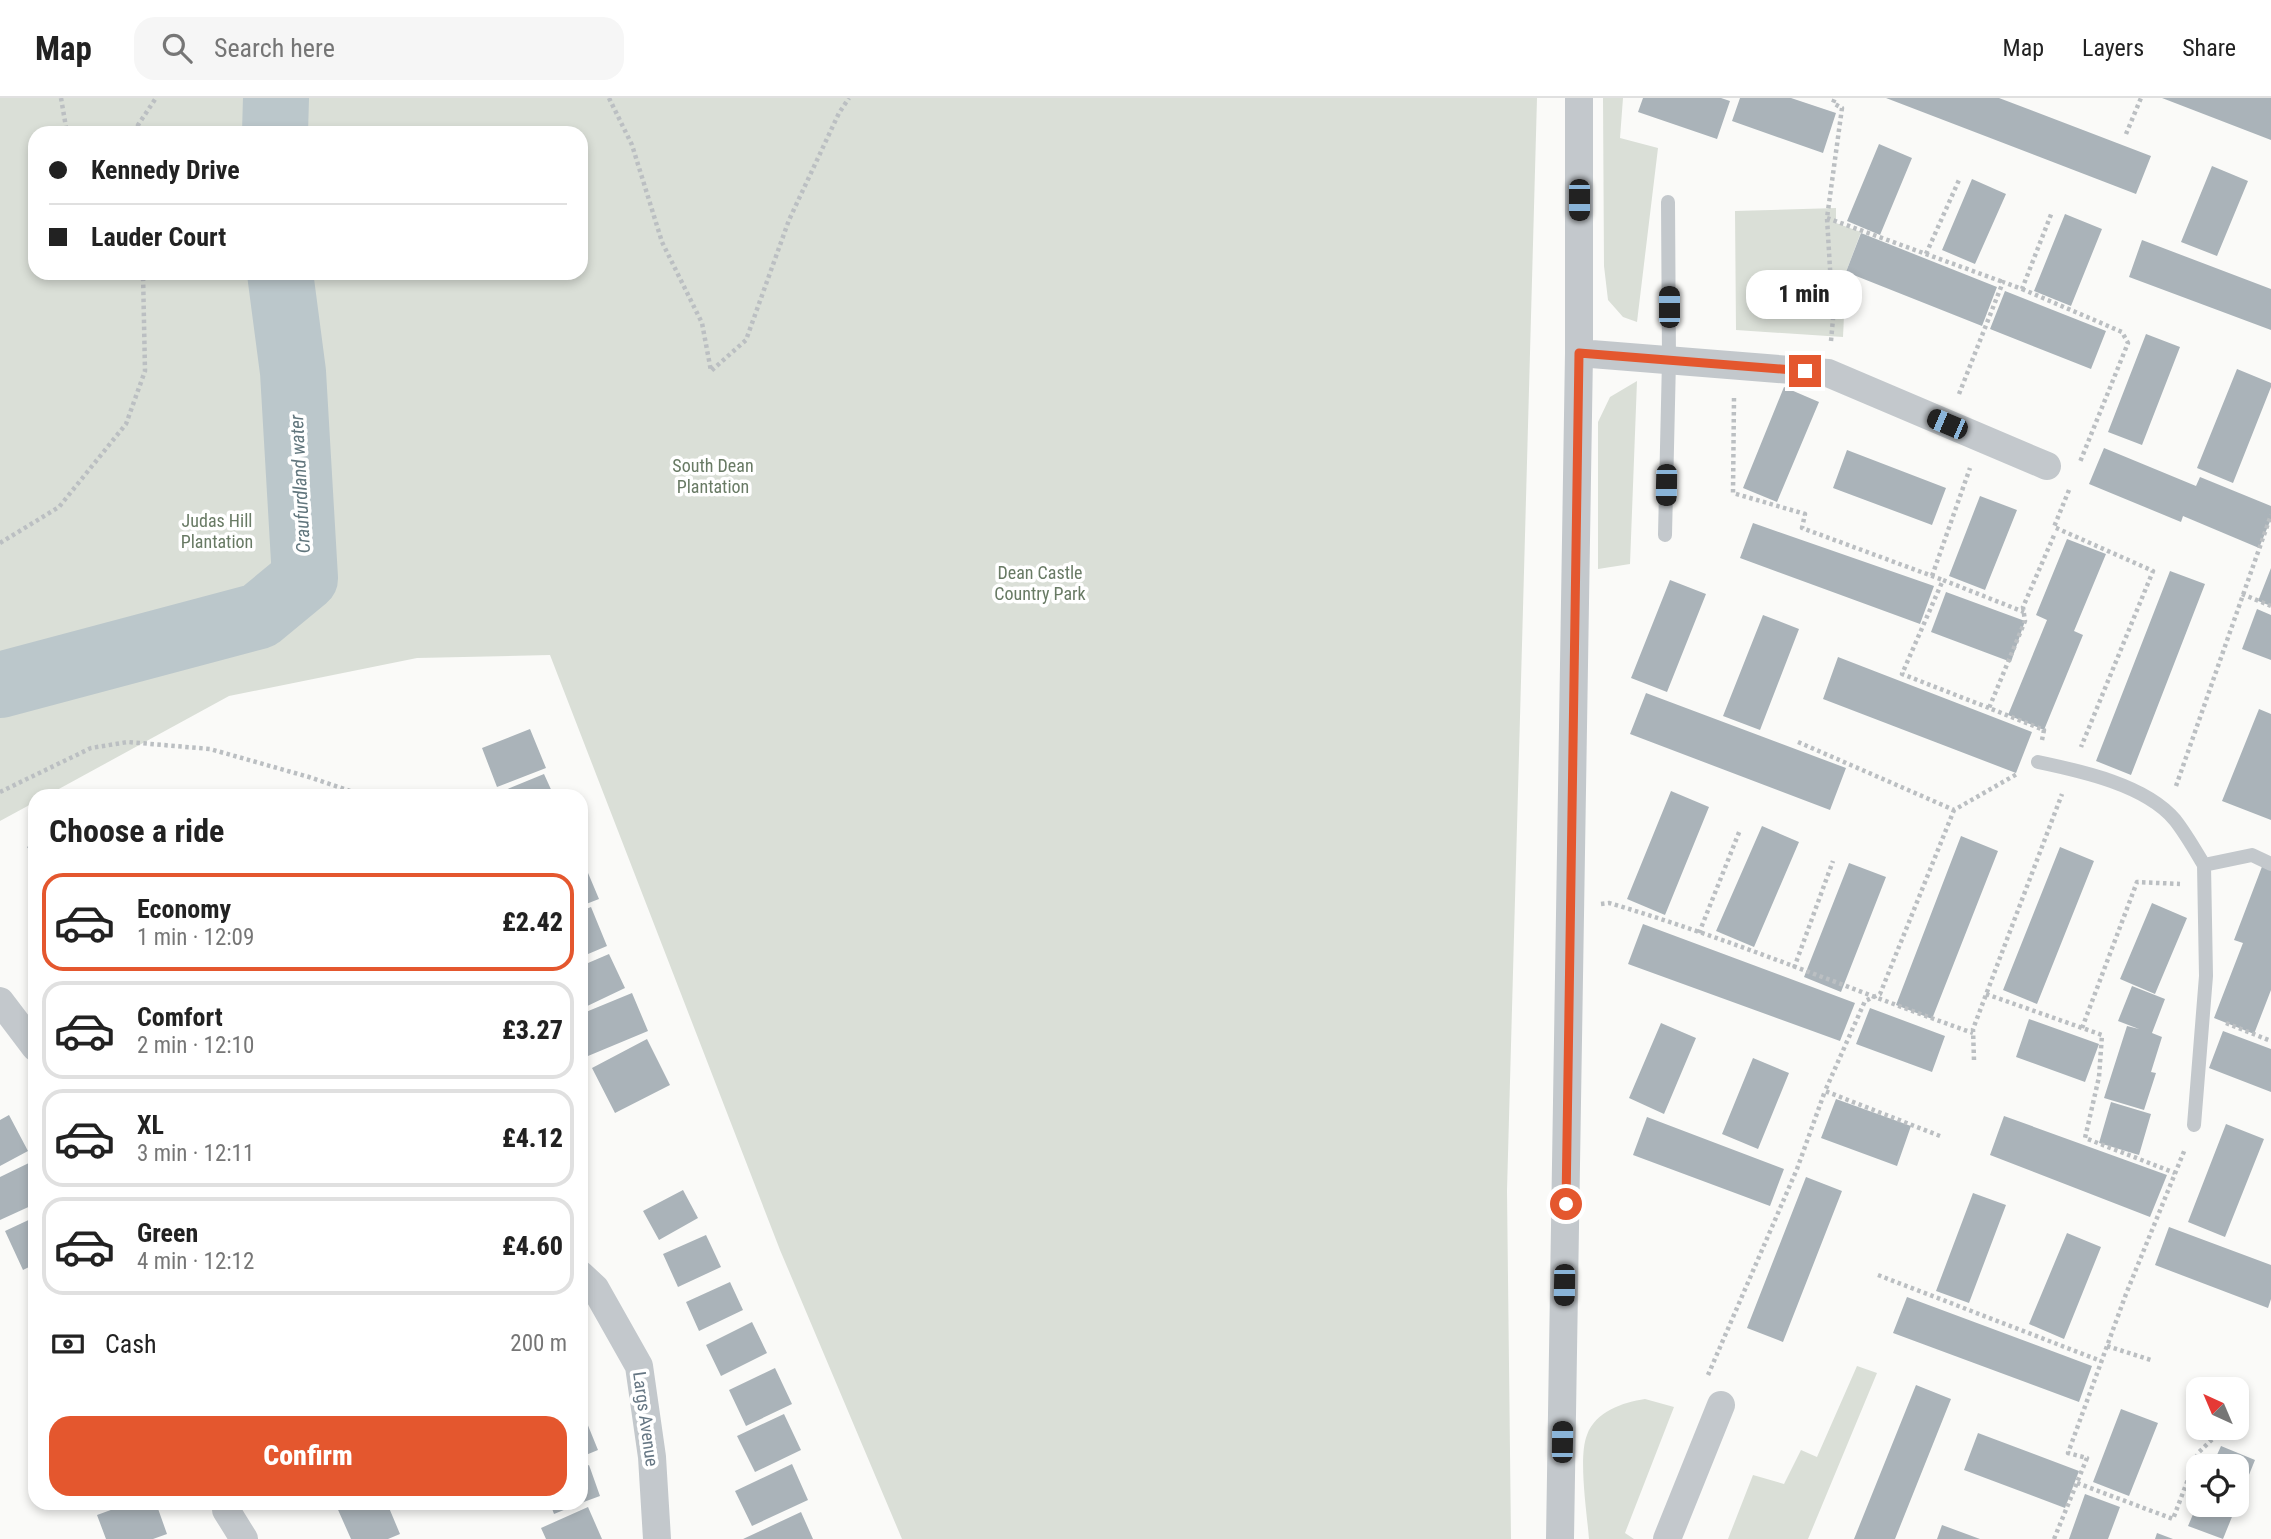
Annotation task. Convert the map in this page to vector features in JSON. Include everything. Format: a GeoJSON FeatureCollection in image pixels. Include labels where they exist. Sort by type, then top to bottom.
{"type":"FeatureCollection","features":[{"type":"Feature","properties":{"kind":"street"},"geometry":{"type":"LineString","coordinates":[[1560,1539],[1579,353],[1579,98]]}},
{"type":"Feature","properties":{"kind":"street"},"geometry":{"type":"LineString","coordinates":[[1579,353],[1829,373],[2047,466]]}},
{"type":"Feature","properties":{"kind":"street"},"geometry":{"type":"LineString","coordinates":[[0,1001],[28,1038]]}},
{"type":"Feature","properties":{"kind":"street","name":"Largs Avenue"},"geometry":{"type":"LineString","coordinates":[[588,1282],[595,1288],[639,1366],[652,1457],[657,1539]]}},
{"type":"Feature","properties":{"kind":"street"},"geometry":{"type":"LineString","coordinates":[[1667,1539],[1712,1394]]}},
{"type":"Feature","properties":{"kind":"street"},"geometry":{"type":"LineString","coordinates":[[226,1510],[244,1539]]}},
{"type":"Feature","properties":{"kind":"lane"},"geometry":{"type":"LineString","coordinates":[[1665,535],[1669,360],[1668,202]]}},
{"type":"Feature","properties":{"kind":"lane"},"geometry":{"type":"LineString","coordinates":[[2038,762],[2072,769],[2137,791],[2173,818],[2204,865],[2206,976],[2194,1125]]}},
{"type":"Feature","properties":{"kind":"lane"},"geometry":{"type":"LineString","coordinates":[[2204,865],[2252,855],[2271,864]]}},
{"type":"Feature","properties":{"kind":"path"},"geometry":{"type":"LineString","coordinates":[[61,98],[66,126]]}},
{"type":"Feature","properties":{"kind":"path"},"geometry":{"type":"LineString","coordinates":[[138,126],[156,98]]}},
{"type":"Feature","properties":{"kind":"path"},"geometry":{"type":"LineString","coordinates":[[609,98],[632,145],[662,242],[702,323],[711,371],[746,340],[789,219],[839,113],[849,98]]}},
{"type":"Feature","properties":{"kind":"path"},"geometry":{"type":"LineString","coordinates":[[1829,373],[1833,319],[1828,218],[1842,108],[1833,103],[1835,98]]}},
{"type":"Feature","properties":{"kind":"path"},"geometry":{"type":"LineString","coordinates":[[2126,134],[2141,98]]}},
{"type":"Feature","properties":{"kind":"path"},"geometry":{"type":"LineString","coordinates":[[1926,254],[1959,180]]}},
{"type":"Feature","properties":{"kind":"path"},"geometry":{"type":"LineString","coordinates":[[2022,289],[2052,212]]}},
{"type":"Feature","properties":{"kind":"path"},"geometry":{"type":"LineString","coordinates":[[1828,218],[2022,289],[2122,332],[2128,343],[2080,464]]}},
{"type":"Feature","properties":{"kind":"path"},"geometry":{"type":"LineString","coordinates":[[0,543],[59,508],[127,424],[145,371],[143,280]]}},
{"type":"Feature","properties":{"kind":"path"},"geometry":{"type":"LineString","coordinates":[[1947,424],[2003,282]]}},
{"type":"Feature","properties":{"kind":"path"},"geometry":{"type":"LineString","coordinates":[[1735,366],[1733,493],[1805,514],[1802,528],[2024,612]]}},
{"type":"Feature","properties":{"kind":"path"},"geometry":{"type":"LineString","coordinates":[[1932,576],[1981,438]]}},
{"type":"Feature","properties":{"kind":"path"},"geometry":{"type":"LineString","coordinates":[[1974,1060],[1973,1033],[1986,994],[2072,769],[2153,571],[2054,527],[2070,488]]}},
{"type":"Feature","properties":{"kind":"path"},"geometry":{"type":"LineString","coordinates":[[2166,813],[2271,515]]}},
{"type":"Feature","properties":{"kind":"path"},"geometry":{"type":"LineString","coordinates":[[1989,708],[2025,621],[2023,607],[2055,533]]}},
{"type":"Feature","properties":{"kind":"path"},"geometry":{"type":"LineString","coordinates":[[1712,1394],[1825,1091],[1865,1001],[1880,994],[1954,810],[2038,762],[2044,730],[1902,674],[1943,580]]}},
{"type":"Feature","properties":{"kind":"path"},"geometry":{"type":"LineString","coordinates":[[2242,594],[2271,606]]}},
{"type":"Feature","properties":{"kind":"path"},"geometry":{"type":"LineString","coordinates":[[0,792],[91,748],[128,742],[210,749],[344,789]]}},
{"type":"Feature","properties":{"kind":"path"},"geometry":{"type":"LineString","coordinates":[[1798,742],[1954,810]]}},
{"type":"Feature","properties":{"kind":"path"},"geometry":{"type":"LineString","coordinates":[[1699,934],[1740,830]]}},
{"type":"Feature","properties":{"kind":"path"},"geometry":{"type":"LineString","coordinates":[[1794,968],[1833,861]]}},
{"type":"Feature","properties":{"kind":"path"},"geometry":{"type":"LineString","coordinates":[[2082,1028],[2137,882],[2204,885]]}},
{"type":"Feature","properties":{"kind":"path"},"geometry":{"type":"LineString","coordinates":[[1571,907],[1609,903],[1679,923],[1973,1033]]}},
{"type":"Feature","properties":{"kind":"path"},"geometry":{"type":"LineString","coordinates":[[1986,994],[2102,1035],[2099,1077],[2085,1139],[2175,1173]]}},
{"type":"Feature","properties":{"kind":"path"},"geometry":{"type":"LineString","coordinates":[[2203,1014],[2271,1041]]}},
{"type":"Feature","properties":{"kind":"path"},"geometry":{"type":"LineString","coordinates":[[1825,1091],[1940,1136]]}},
{"type":"Feature","properties":{"kind":"path"},"geometry":{"type":"LineString","coordinates":[[2054,1539],[2087,1458],[2068,1453],[2101,1361],[2194,1125]]}},
{"type":"Feature","properties":{"kind":"path"},"geometry":{"type":"LineString","coordinates":[[1878,1275],[2101,1361]]}},
{"type":"Feature","properties":{"kind":"path"},"geometry":{"type":"LineString","coordinates":[[2107,1346],[2151,1360]]}},
{"type":"Feature","properties":{"kind":"path"},"geometry":{"type":"LineString","coordinates":[[2077,1483],[2173,1519],[2198,1453],[2212,1440]]}},
{"type":"Feature","properties":{"kind":"green space","name":"Dean Castle Country Park"},"geometry":{"type":"Polygon","coordinates":[[[0,98],[1537,98],[1507,1191],[1511,1539],[902,1539],[780,1250],[550,655],[417,658],[229,696],[59,789],[28,789],[28,806],[0,821],[0,98]]]}},
{"type":"Feature","properties":{"kind":"green space"},"geometry":{"type":"Polygon","coordinates":[[[1603,98],[1623,98],[1620,138],[1658,148],[1637,322],[1623,317],[1608,300],[1604,266],[1603,98]]]}},
{"type":"Feature","properties":{"kind":"green space"},"geometry":{"type":"Polygon","coordinates":[[[1836,208],[1836,223],[1861,232],[1846,272],[1843,337],[1736,330],[1735,211],[1836,208]]]}},
{"type":"Feature","properties":{"kind":"green space"},"geometry":{"type":"Polygon","coordinates":[[[1637,381],[1630,564],[1598,569],[1598,422],[1610,397],[1637,381]]]}},
{"type":"Feature","properties":{"kind":"green space"},"geometry":{"type":"Polygon","coordinates":[[[1857,1366],[1877,1373],[1808,1539],[1728,1539],[1753,1475],[1784,1484],[1801,1450],[1817,1457],[1857,1366]]]}},
{"type":"Feature","properties":{"kind":"green space"},"geometry":{"type":"Polygon","coordinates":[[[1645,1399],[1674,1407],[1625,1533],[1634,1539],[1589,1539],[1583,1471],[1587,1435],[1603,1414],[1645,1399]]]}},
{"type":"Feature","properties":{"kind":"building"},"geometry":{"type":"Polygon","coordinates":[[[1643,98],[1721,98],[1730,101],[1717,139],[1638,112],[1643,98]]]}},
{"type":"Feature","properties":{"kind":"building"},"geometry":{"type":"Polygon","coordinates":[[[1740,98],[1791,98],[1836,113],[1823,153],[1732,121],[1740,98]]]}},
{"type":"Feature","properties":{"kind":"building"},"geometry":{"type":"Polygon","coordinates":[[[1886,98],[1999,98],[2151,156],[2136,194],[1886,98]]]}},
{"type":"Feature","properties":{"kind":"building"},"geometry":{"type":"Polygon","coordinates":[[[2162,98],[2271,98],[2271,140],[2162,98]]]}},
{"type":"Feature","properties":{"kind":"building"},"geometry":{"type":"Polygon","coordinates":[[[1879,144],[1912,158],[1880,235],[1847,221],[1879,144]]]}},
{"type":"Feature","properties":{"kind":"building"},"geometry":{"type":"Polygon","coordinates":[[[2212,166],[2248,181],[2217,256],[2181,242],[2212,166]]]}},
{"type":"Feature","properties":{"kind":"building"},"geometry":{"type":"Polygon","coordinates":[[[1972,179],[2006,194],[1975,264],[1942,250],[1972,179]]]}},
{"type":"Feature","properties":{"kind":"building"},"geometry":{"type":"Polygon","coordinates":[[[2065,214],[2102,229],[2071,306],[2034,291],[2065,214]]]}},
{"type":"Feature","properties":{"kind":"building"},"geometry":{"type":"Polygon","coordinates":[[[1861,233],[1997,287],[1982,326],[1846,272],[1861,233]]]}},
{"type":"Feature","properties":{"kind":"building"},"geometry":{"type":"Polygon","coordinates":[[[2142,240],[2271,289],[2271,330],[2129,277],[2142,240]]]}},
{"type":"Feature","properties":{"kind":"building"},"geometry":{"type":"Polygon","coordinates":[[[2005,291],[2106,331],[2091,369],[1990,329],[2005,291]]]}},
{"type":"Feature","properties":{"kind":"building"},"geometry":{"type":"Polygon","coordinates":[[[2146,334],[2180,347],[2142,445],[2108,432],[2146,334]]]}},
{"type":"Feature","properties":{"kind":"building"},"geometry":{"type":"Polygon","coordinates":[[[2237,369],[2271,383],[2271,387],[2233,483],[2197,468],[2237,369]]]}},
{"type":"Feature","properties":{"kind":"building"},"geometry":{"type":"Polygon","coordinates":[[[1784,387],[1819,402],[1777,502],[1743,488],[1784,387]]]}},
{"type":"Feature","properties":{"kind":"building"},"geometry":{"type":"Polygon","coordinates":[[[2104,448],[2196,486],[2200,477],[2271,506],[2271,519],[2259,548],[2183,516],[2181,522],[2089,484],[2104,448]]]}},
{"type":"Feature","properties":{"kind":"building"},"geometry":{"type":"Polygon","coordinates":[[[1847,450],[1946,488],[1932,525],[1833,488],[1847,450]]]}},
{"type":"Feature","properties":{"kind":"building"},"geometry":{"type":"Polygon","coordinates":[[[1980,496],[2017,510],[1985,590],[1949,576],[1980,496]]]}},
{"type":"Feature","properties":{"kind":"building"},"geometry":{"type":"Polygon","coordinates":[[[1753,523],[1934,586],[1920,624],[1740,558],[1753,523]]]}},
{"type":"Feature","properties":{"kind":"building"},"geometry":{"type":"Polygon","coordinates":[[[2067,539],[2106,554],[2074,631],[2083,635],[2044,730],[2008,715],[2047,620],[2036,615],[2067,539]]]}},
{"type":"Feature","properties":{"kind":"building"},"geometry":{"type":"Polygon","coordinates":[[[2271,568],[2271,606],[2258,601],[2271,568]]]}},
{"type":"Feature","properties":{"kind":"building"},"geometry":{"type":"Polygon","coordinates":[[[2170,571],[2205,584],[2131,775],[2096,761],[2170,571]]]}},
{"type":"Feature","properties":{"kind":"building"},"geometry":{"type":"Polygon","coordinates":[[[1670,580],[1706,594],[1667,692],[1631,678],[1670,580]]]}},
{"type":"Feature","properties":{"kind":"building"},"geometry":{"type":"Polygon","coordinates":[[[1946,592],[2025,621],[2011,662],[1931,632],[1946,592]]]}},
{"type":"Feature","properties":{"kind":"building"},"geometry":{"type":"Polygon","coordinates":[[[2257,609],[2271,615],[2271,660],[2242,649],[2257,609]]]}},
{"type":"Feature","properties":{"kind":"building"},"geometry":{"type":"Polygon","coordinates":[[[1763,615],[1799,629],[1760,730],[1723,716],[1763,615]]]}},
{"type":"Feature","properties":{"kind":"building"},"geometry":{"type":"Polygon","coordinates":[[[1838,657],[2032,732],[2016,773],[1823,699],[1838,657]]]}},
{"type":"Feature","properties":{"kind":"building"},"geometry":{"type":"Polygon","coordinates":[[[1646,693],[1846,768],[1830,810],[1630,734],[1646,693]]]}},
{"type":"Feature","properties":{"kind":"building"},"geometry":{"type":"Polygon","coordinates":[[[2259,709],[2271,714],[2271,820],[2222,801],[2259,709]]]}},
{"type":"Feature","properties":{"kind":"building"},"geometry":{"type":"Polygon","coordinates":[[[530,729],[546,768],[497,787],[482,748],[530,729]]]}},
{"type":"Feature","properties":{"kind":"building"},"geometry":{"type":"Polygon","coordinates":[[[544,774],[551,789],[508,789],[544,774]]]}},
{"type":"Feature","properties":{"kind":"building"},"geometry":{"type":"Polygon","coordinates":[[[1671,791],[1709,807],[1665,915],[1627,899],[1671,791]]]}},
{"type":"Feature","properties":{"kind":"building"},"geometry":{"type":"Polygon","coordinates":[[[1762,826],[1799,842],[1754,947],[1716,931],[1762,826]]]}},
{"type":"Feature","properties":{"kind":"building"},"geometry":{"type":"Polygon","coordinates":[[[1961,836],[1998,851],[1932,1019],[1896,1005],[1961,836]]]}},
{"type":"Feature","properties":{"kind":"building"},"geometry":{"type":"Polygon","coordinates":[[[2060,847],[2094,861],[2037,1004],[2003,990],[2060,847]]]}},
{"type":"Feature","properties":{"kind":"building"},"geometry":{"type":"Polygon","coordinates":[[[1849,863],[1886,877],[1841,992],[1804,977],[1849,863]]]}},
{"type":"Feature","properties":{"kind":"building"},"geometry":{"type":"Polygon","coordinates":[[[2263,864],[2271,867],[2271,990],[2254,1034],[2214,1018],[2243,943],[2234,940],[2263,864]]]}},
{"type":"Feature","properties":{"kind":"building"},"geometry":{"type":"Polygon","coordinates":[[[588,873],[599,899],[588,903],[588,873]]]}},
{"type":"Feature","properties":{"kind":"building"},"geometry":{"type":"Polygon","coordinates":[[[2152,903],[2187,918],[2155,994],[2120,979],[2152,903]]]}},
{"type":"Feature","properties":{"kind":"building"},"geometry":{"type":"Polygon","coordinates":[[[591,907],[607,946],[588,954],[588,908],[591,907]]]}},
{"type":"Feature","properties":{"kind":"building"},"geometry":{"type":"Polygon","coordinates":[[[1643,924],[1855,1003],[1840,1041],[1628,964],[1643,924]]]}},
{"type":"Feature","properties":{"kind":"building"},"geometry":{"type":"Polygon","coordinates":[[[609,954],[625,988],[588,1006],[588,963],[609,954]]]}},
{"type":"Feature","properties":{"kind":"building"},"geometry":{"type":"Polygon","coordinates":[[[2132,986],[2165,999],[2152,1033],[2162,1037],[2151,1072],[2156,1073],[2144,1110],[2104,1098],[2127,1026],[2139,1029],[2118,1021],[2132,986]]]}},
{"type":"Feature","properties":{"kind":"building"},"geometry":{"type":"Polygon","coordinates":[[[632,993],[648,1031],[588,1056],[588,1011],[632,993]]]}},
{"type":"Feature","properties":{"kind":"building"},"geometry":{"type":"Polygon","coordinates":[[[1870,1008],[1945,1036],[1932,1072],[1856,1044],[1870,1008]]]}},
{"type":"Feature","properties":{"kind":"building"},"geometry":{"type":"Polygon","coordinates":[[[2029,1019],[2099,1044],[2085,1082],[2016,1057],[2029,1019]]]}},
{"type":"Feature","properties":{"kind":"building"},"geometry":{"type":"Polygon","coordinates":[[[1661,1023],[1696,1038],[1664,1114],[1629,1098],[1661,1023]]]}},
{"type":"Feature","properties":{"kind":"building"},"geometry":{"type":"Polygon","coordinates":[[[2223,1031],[2271,1049],[2271,1092],[2209,1068],[2223,1031]]]}},
{"type":"Feature","properties":{"kind":"building"},"geometry":{"type":"Polygon","coordinates":[[[647,1039],[670,1085],[615,1113],[592,1068],[647,1039]]]}},
{"type":"Feature","properties":{"kind":"building"},"geometry":{"type":"Polygon","coordinates":[[[1753,1058],[1789,1073],[1758,1149],[1722,1134],[1753,1058]]]}},
{"type":"Feature","properties":{"kind":"building"},"geometry":{"type":"Polygon","coordinates":[[[1836,1099],[1911,1126],[1897,1166],[1821,1138],[1836,1099]]]}},
{"type":"Feature","properties":{"kind":"building"},"geometry":{"type":"Polygon","coordinates":[[[2111,1102],[2151,1114],[2139,1155],[2099,1143],[2111,1102]]]}},
{"type":"Feature","properties":{"kind":"building"},"geometry":{"type":"Polygon","coordinates":[[[9,1115],[28,1151],[0,1166],[0,1120],[9,1115]]]}},
{"type":"Feature","properties":{"kind":"building"},"geometry":{"type":"Polygon","coordinates":[[[2004,1116],[2167,1175],[2150,1217],[1990,1155],[2004,1116]]]}},
{"type":"Feature","properties":{"kind":"building"},"geometry":{"type":"Polygon","coordinates":[[[1647,1117],[1784,1169],[1770,1206],[1633,1155],[1647,1117]]]}},
{"type":"Feature","properties":{"kind":"building"},"geometry":{"type":"Polygon","coordinates":[[[2226,1124],[2264,1139],[2225,1237],[2188,1222],[2226,1124]]]}},
{"type":"Feature","properties":{"kind":"building"},"geometry":{"type":"Polygon","coordinates":[[[28,1163],[28,1207],[0,1220],[0,1177],[28,1163]]]}},
{"type":"Feature","properties":{"kind":"building"},"geometry":{"type":"Polygon","coordinates":[[[1806,1177],[1842,1191],[1783,1342],[1747,1328],[1806,1177]]]}},
{"type":"Feature","properties":{"kind":"building"},"geometry":{"type":"Polygon","coordinates":[[[683,1190],[698,1218],[659,1240],[643,1211],[683,1190]]]}},
{"type":"Feature","properties":{"kind":"building"},"geometry":{"type":"Polygon","coordinates":[[[1973,1193],[2006,1205],[1969,1303],[1936,1291],[1973,1193]]]}},
{"type":"Feature","properties":{"kind":"building"},"geometry":{"type":"Polygon","coordinates":[[[28,1220],[28,1268],[23,1270],[5,1231],[28,1220]]]}},
{"type":"Feature","properties":{"kind":"building"},"geometry":{"type":"Polygon","coordinates":[[[2169,1227],[2271,1265],[2271,1299],[2268,1308],[2155,1265],[2169,1227]]]}},
{"type":"Feature","properties":{"kind":"building"},"geometry":{"type":"Polygon","coordinates":[[[2067,1233],[2101,1247],[2064,1339],[2029,1324],[2067,1233]]]}},
{"type":"Feature","properties":{"kind":"building"},"geometry":{"type":"Polygon","coordinates":[[[706,1235],[721,1267],[678,1287],[663,1254],[706,1235]]]}},
{"type":"Feature","properties":{"kind":"building"},"geometry":{"type":"Polygon","coordinates":[[[730,1282],[743,1310],[699,1331],[686,1302],[730,1282]]]}},
{"type":"Feature","properties":{"kind":"building"},"geometry":{"type":"Polygon","coordinates":[[[1907,1297],[2092,1366],[2079,1402],[1893,1333],[1907,1297]]]}},
{"type":"Feature","properties":{"kind":"building"},"geometry":{"type":"Polygon","coordinates":[[[752,1322],[767,1353],[721,1376],[706,1345],[752,1322]]]}},
{"type":"Feature","properties":{"kind":"building"},"geometry":{"type":"Polygon","coordinates":[[[775,1368],[792,1404],[746,1426],[729,1390],[775,1368]]]}},
{"type":"Feature","properties":{"kind":"building"},"geometry":{"type":"Polygon","coordinates":[[[1916,1385],[1951,1399],[1895,1539],[1854,1539],[1916,1385]]]}},
{"type":"Feature","properties":{"kind":"building"},"geometry":{"type":"Polygon","coordinates":[[[2121,1409],[2158,1423],[2129,1496],[2093,1482],[2121,1409]]]}},
{"type":"Feature","properties":{"kind":"building"},"geometry":{"type":"Polygon","coordinates":[[[784,1414],[801,1450],[755,1472],[737,1436],[784,1414]]]}},
{"type":"Feature","properties":{"kind":"building"},"geometry":{"type":"Polygon","coordinates":[[[588,1425],[598,1450],[588,1454],[588,1425]]]}},
{"type":"Feature","properties":{"kind":"building"},"geometry":{"type":"Polygon","coordinates":[[[1978,1433],[2079,1471],[2065,1508],[1964,1470],[1978,1433]]]}},
{"type":"Feature","properties":{"kind":"building"},"geometry":{"type":"Polygon","coordinates":[[[2221,1446],[2240,1454],[2217,1454],[2221,1446]]]}},
{"type":"Feature","properties":{"kind":"building"},"geometry":{"type":"Polygon","coordinates":[[[2249,1458],[2255,1460],[2249,1475],[2249,1458]]]}},
{"type":"Feature","properties":{"kind":"building"},"geometry":{"type":"Polygon","coordinates":[[[792,1464],[808,1500],[752,1526],[735,1491],[792,1464]]]}},
{"type":"Feature","properties":{"kind":"building"},"geometry":{"type":"Polygon","coordinates":[[[588,1465],[600,1496],[588,1500],[588,1465]]]}},
{"type":"Feature","properties":{"kind":"building"},"geometry":{"type":"Polygon","coordinates":[[[2085,1494],[2120,1507],[2108,1539],[2069,1539],[2085,1494]]]}},
{"type":"Feature","properties":{"kind":"building"},"geometry":{"type":"Polygon","coordinates":[[[588,1507],[602,1539],[546,1539],[541,1528],[581,1510],[588,1510],[588,1507]]]}},
{"type":"Feature","properties":{"kind":"building"},"geometry":{"type":"Polygon","coordinates":[[[111,1510],[158,1510],[167,1534],[153,1539],[106,1539],[97,1515],[111,1510]]]}},
{"type":"Feature","properties":{"kind":"building"},"geometry":{"type":"Polygon","coordinates":[[[338,1510],[390,1510],[400,1534],[388,1539],[351,1539],[338,1510]]]}},
{"type":"Feature","properties":{"kind":"building"},"geometry":{"type":"Polygon","coordinates":[[[801,1512],[813,1539],[743,1539],[801,1512]]]}},
{"type":"Feature","properties":{"kind":"building"},"geometry":{"type":"Polygon","coordinates":[[[2192,1517],[2232,1517],[2223,1539],[2188,1526],[2192,1517]]]}},
{"type":"Feature","properties":{"kind":"building"},"geometry":{"type":"Polygon","coordinates":[[[1942,1525],[1980,1539],[1937,1539],[1942,1525]]]}},
{"type":"Feature","properties":{"kind":"building"},"geometry":{"type":"Polygon","coordinates":[[[2157,1533],[2173,1539],[2155,1539],[2157,1533]]]}},
{"type":"Feature","properties":{"kind":"waterway","name":"Craufurdland water"},"geometry":{"type":"LineString","coordinates":[[275,126],[276,98]]}},
{"type":"Feature","properties":{"kind":"waterway","name":"Craufurdland water"},"geometry":{"type":"LineString","coordinates":[[0,685],[259,616],[305,578],[293,372],[281,280]]}},
{"type":"Feature","properties":{"kind":"route"},"geometry":{"type":"LineString","coordinates":[[1566,1204],[1579,353],[1805,371]]}},
{"type":"Feature","properties":{"kind":"park label","name":"South Dean Plantation"},"geometry":{"type":"Point","coordinates":[713,475]}},
{"type":"Feature","properties":{"kind":"park label","name":"Judas Hill Plantation"},"geometry":{"type":"Point","coordinates":[217,530]}}]}
